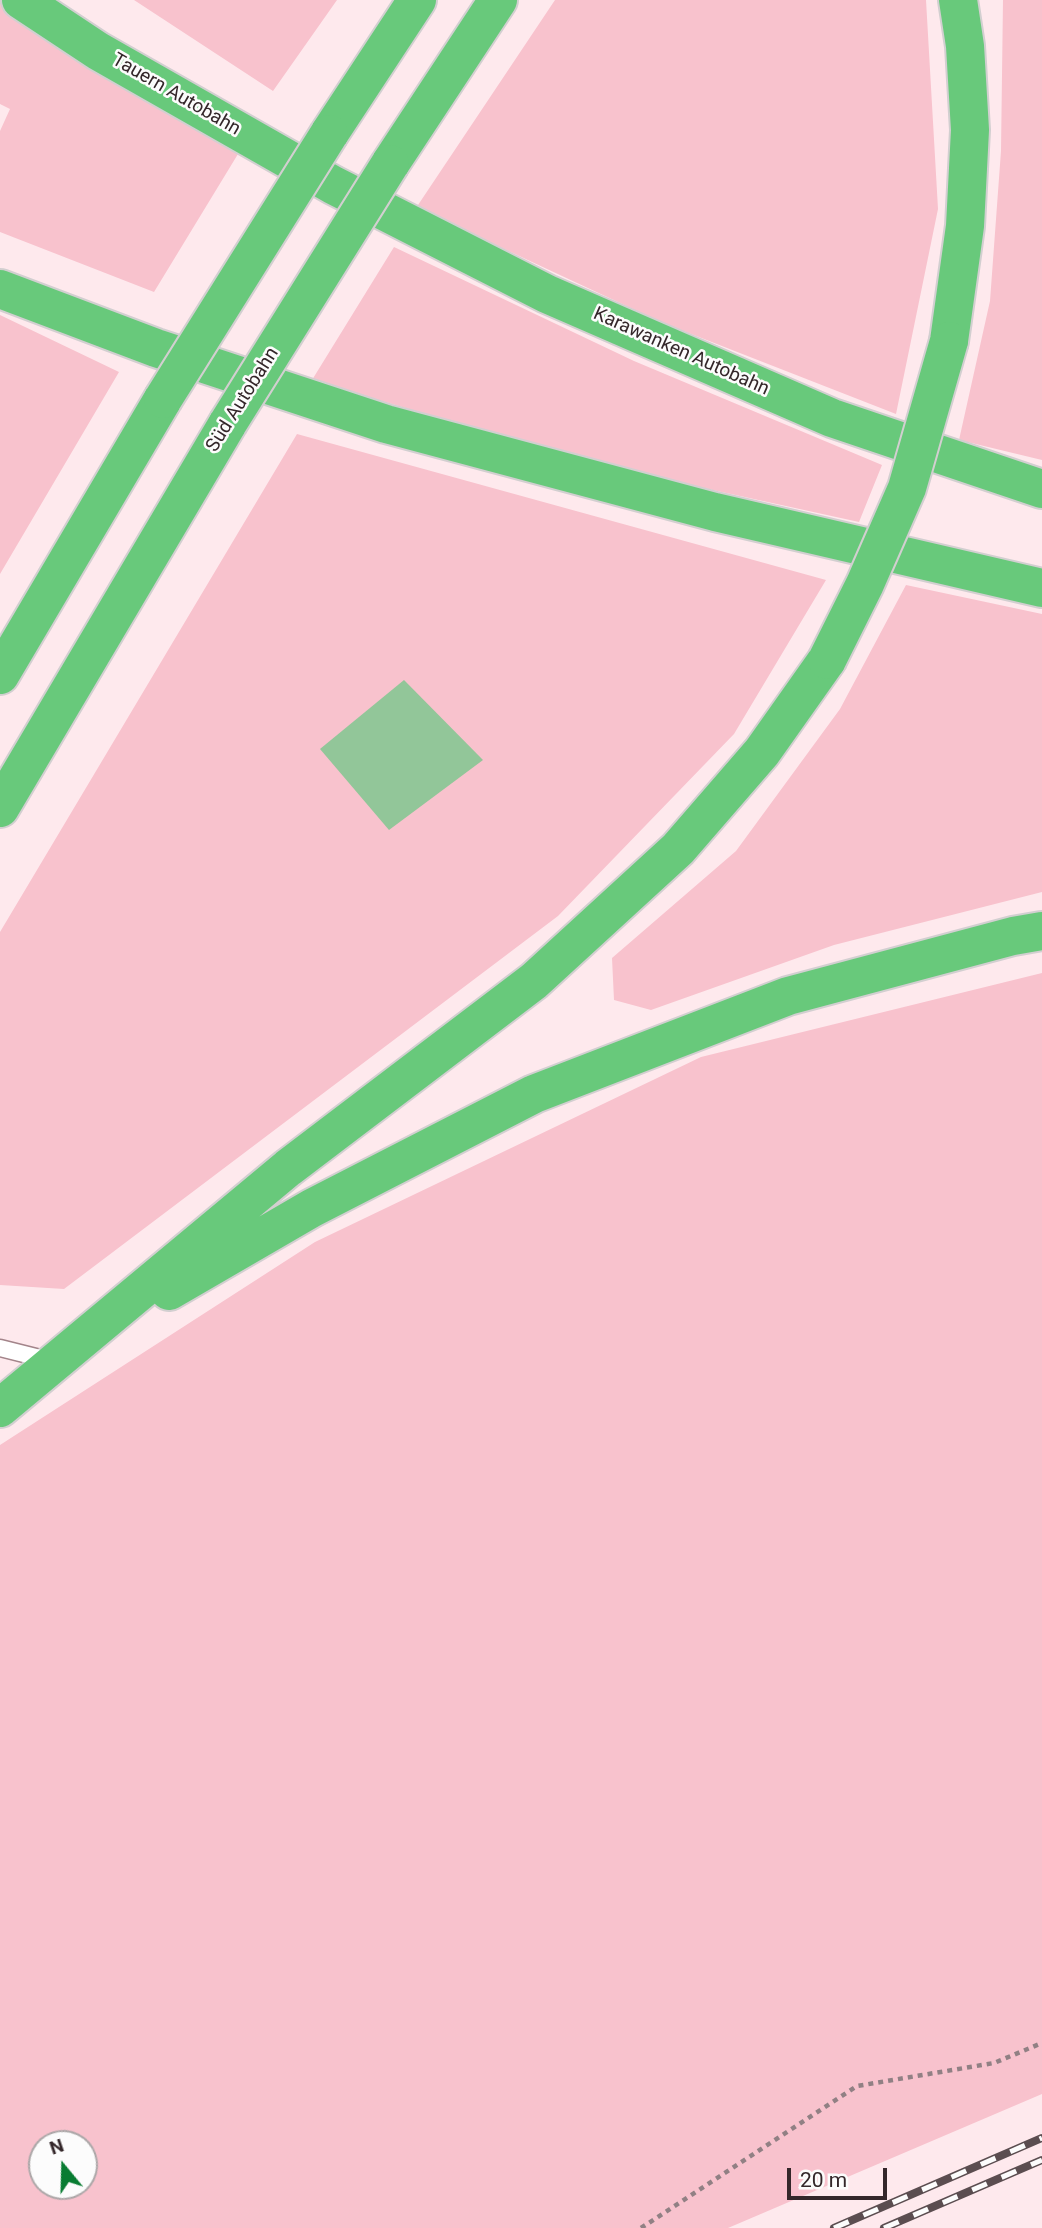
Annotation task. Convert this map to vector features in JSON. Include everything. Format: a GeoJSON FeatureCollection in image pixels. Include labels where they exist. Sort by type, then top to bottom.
{"type":"FeatureCollection","features":[{"type":"Feature","properties":{"kind":"highway","name":"Tauern Autobahn"},"geometry":{"type":"LineString","coordinates":[[21,0],[98,51],[333,185]]}},
{"type":"Feature","properties":{"kind":"highway"},"geometry":{"type":"LineString","coordinates":[[0,675],[163,399],[329,134],[417,0]]}},
{"type":"Feature","properties":{"kind":"highway","name":"Süd Autobahn"},"geometry":{"type":"LineString","coordinates":[[0,808],[228,423],[390,164],[498,0]]}},
{"type":"Feature","properties":{"kind":"highway"},"geometry":{"type":"LineString","coordinates":[[0,1408],[288,1168],[534,981],[678,849],[762,752],[827,660],[866,584],[907,488],[949,341],[965,226],[970,130],[965,46],[958,0]]}},
{"type":"Feature","properties":{"kind":"highway","name":"Karawanken Autobahn"},"geometry":{"type":"LineString","coordinates":[[333,185],[547,294],[832,418],[1042,489]]}},
{"type":"Feature","properties":{"kind":"highway"},"geometry":{"type":"LineString","coordinates":[[0,289],[156,348],[386,425],[715,512],[1042,588]]}},
{"type":"Feature","properties":{"kind":"highway"},"geometry":{"type":"LineString","coordinates":[[67,1354],[312,1208],[534,1094],[788,996],[1013,936],[1042,931]]}},
{"type":"Feature","properties":{"kind":"lane"},"geometry":{"type":"LineString","coordinates":[[0,1348],[67,1354]]}},
{"type":"Feature","properties":{"kind":"path"},"geometry":{"type":"LineString","coordinates":[[641,2228],[857,2086],[994,2063],[1042,2043]]}},
{"type":"Feature","properties":{"kind":"shaded area"},"geometry":{"type":"Polygon","coordinates":[[[134,0],[337,0],[273,91],[134,0]]]}},
{"type":"Feature","properties":{"kind":"shaded area"},"geometry":{"type":"Polygon","coordinates":[[[555,0],[926,0],[938,209],[896,414],[663,323],[416,208],[555,0]]]}},
{"type":"Feature","properties":{"kind":"shaded area"},"geometry":{"type":"Polygon","coordinates":[[[1003,0],[1042,0],[1042,460],[959,440],[990,301],[1001,151],[1003,0]]]}},
{"type":"Feature","properties":{"kind":"shaded area"},"geometry":{"type":"Polygon","coordinates":[[[0,2],[238,154],[154,292],[0,232],[0,131],[10,109],[0,104],[0,2]]]}},
{"type":"Feature","properties":{"kind":"shaded area"},"geometry":{"type":"Polygon","coordinates":[[[394,247],[634,361],[882,465],[859,522],[589,463],[312,380],[394,247]]]}},
{"type":"Feature","properties":{"kind":"shaded area"},"geometry":{"type":"Polygon","coordinates":[[[0,315],[119,372],[0,574],[0,315]]]}},
{"type":"Feature","properties":{"kind":"shaded area"},"geometry":{"type":"Polygon","coordinates":[[[297,434],[826,580],[734,734],[558,916],[64,1289],[0,1285],[0,932],[297,434]]]}},
{"type":"Feature","properties":{"kind":"shaded area"},"geometry":{"type":"Polygon","coordinates":[[[906,585],[1042,614],[1042,892],[834,945],[651,1010],[614,1000],[612,958],[736,851],[840,709],[906,585]]]}},
{"type":"Feature","properties":{"kind":"shaded area"},"geometry":{"type":"Polygon","coordinates":[[[404,680],[483,760],[389,830],[320,749],[404,680]]]}},
{"type":"Feature","properties":{"kind":"shaded area"},"geometry":{"type":"Polygon","coordinates":[[[1042,973],[1042,2094],[728,2228],[0,2228],[0,1445],[315,1242],[701,1057],[1042,973]]]}},
{"type":"Feature","properties":{"kind":"railway"},"geometry":{"type":"LineString","coordinates":[[834,2228],[1042,2138]]}},
{"type":"Feature","properties":{"kind":"railway"},"geometry":{"type":"LineString","coordinates":[[884,2228],[1042,2160]]}}]}
